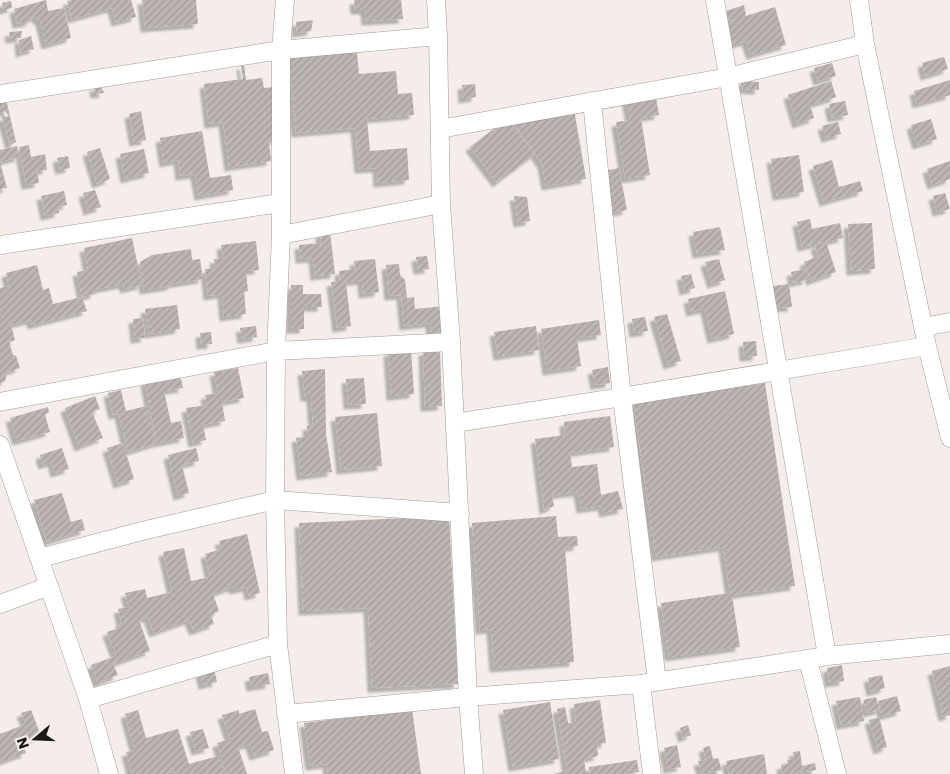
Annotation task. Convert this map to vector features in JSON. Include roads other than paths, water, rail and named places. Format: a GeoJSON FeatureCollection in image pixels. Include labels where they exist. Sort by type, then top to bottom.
{"type":"FeatureCollection","features":[{"type":"Feature","properties":{"kind":"street"},"geometry":{"type":"LineString","coordinates":[[285,0],[281,50],[281,235],[276,351],[275,500],[278,644],[294,774]]}},
{"type":"Feature","properties":{"kind":"street"},"geometry":{"type":"LineString","coordinates":[[436,0],[441,204],[451,342],[468,697],[474,774]]}},
{"type":"Feature","properties":{"kind":"street"},"geometry":{"type":"LineString","coordinates":[[715,0],[827,656]]}},
{"type":"Feature","properties":{"kind":"street"},"geometry":{"type":"LineString","coordinates":[[859,0],[866,44],[923,327],[950,438]]}},
{"type":"Feature","properties":{"kind":"street"},"geometry":{"type":"LineString","coordinates":[[0,94],[281,50],[438,36]]}},
{"type":"Feature","properties":{"kind":"street"},"geometry":{"type":"LineString","coordinates":[[440,129],[728,77],[866,44]]}},
{"type":"Feature","properties":{"kind":"street"},"geometry":{"type":"LineString","coordinates":[[592,101],[649,682],[652,774]]}},
{"type":"Feature","properties":{"kind":"street"},"geometry":{"type":"LineString","coordinates":[[0,245],[280,203]]}},
{"type":"Feature","properties":{"kind":"street"},"geometry":{"type":"LineString","coordinates":[[281,235],[441,204]]}},
{"type":"Feature","properties":{"kind":"street"},"geometry":{"type":"LineString","coordinates":[[923,327],[950,322]]}},
{"type":"Feature","properties":{"kind":"street"},"geometry":{"type":"LineString","coordinates":[[0,402],[276,351],[451,342]]}},
{"type":"Feature","properties":{"kind":"street"},"geometry":{"type":"LineString","coordinates":[[455,423],[927,346]]}},
{"type":"Feature","properties":{"kind":"street"},"geometry":{"type":"LineString","coordinates":[[0,445],[88,698],[109,774]]}},
{"type":"Feature","properties":{"kind":"street"},"geometry":{"type":"LineString","coordinates":[[40,558],[142,531],[275,500],[460,513]]}},
{"type":"Feature","properties":{"kind":"street"},"geometry":{"type":"LineString","coordinates":[[0,604],[49,586]]}},
{"type":"Feature","properties":{"kind":"street"},"geometry":{"type":"LineString","coordinates":[[88,698],[278,644]]}},
{"type":"Feature","properties":{"kind":"street"},"geometry":{"type":"LineString","coordinates":[[286,714],[649,682],[827,656],[950,644]]}},
{"type":"Feature","properties":{"kind":"street"},"geometry":{"type":"LineString","coordinates":[[808,660],[837,774]]}}]}
